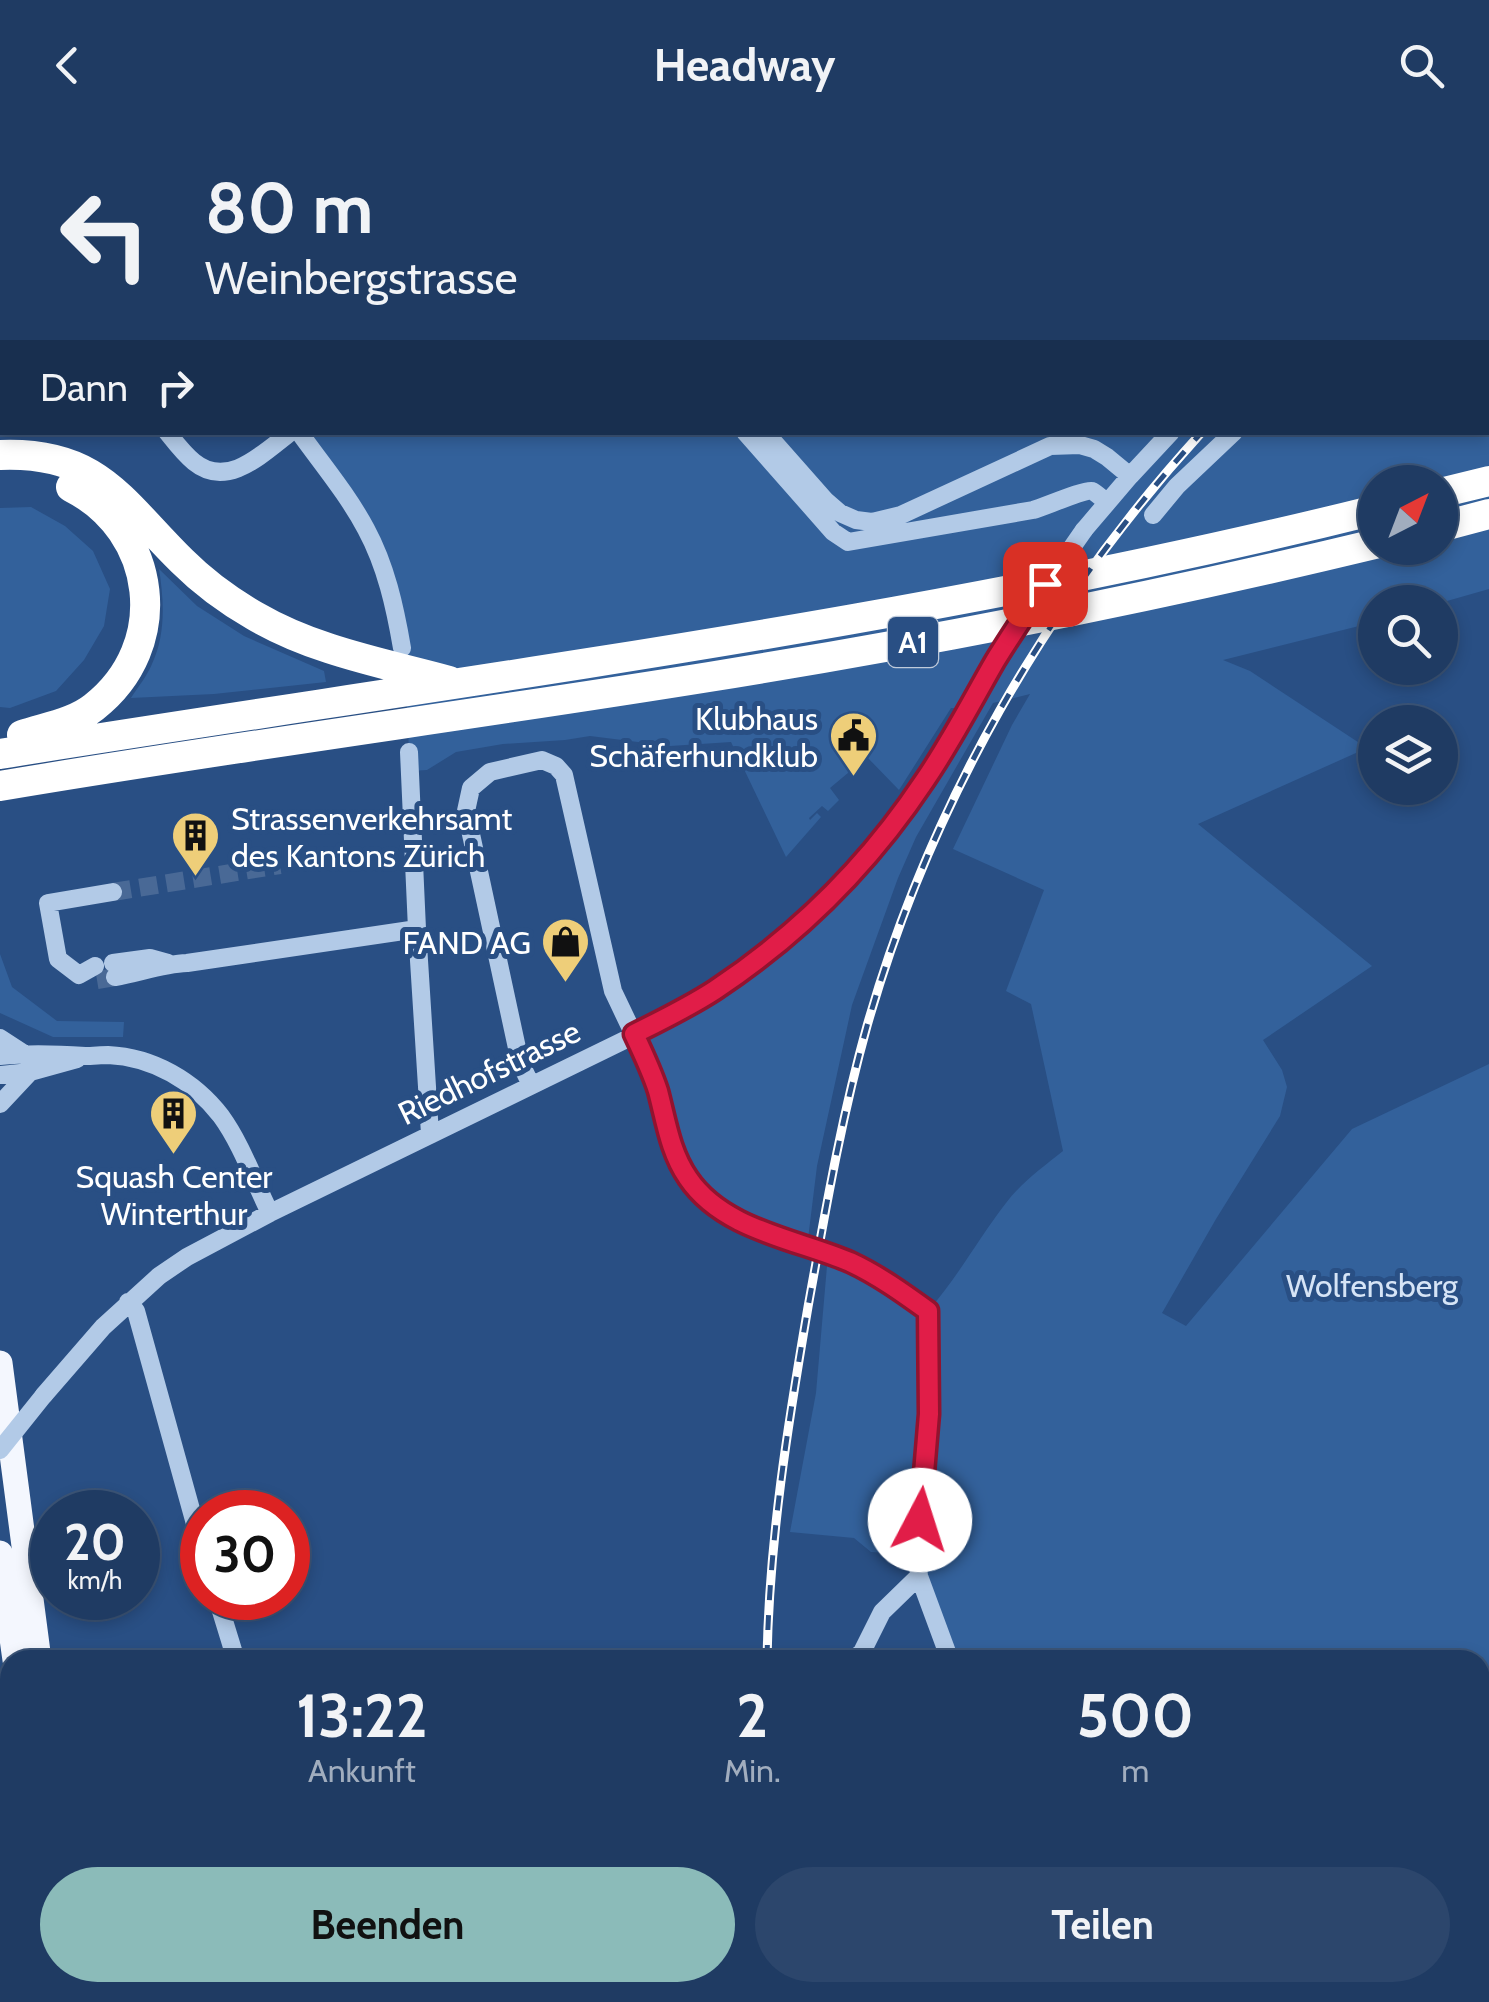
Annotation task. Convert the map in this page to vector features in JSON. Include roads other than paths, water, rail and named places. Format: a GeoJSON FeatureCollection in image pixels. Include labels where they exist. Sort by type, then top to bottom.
{"type":"FeatureCollection","features":[{"type":"Feature","properties":{"kind":"highway","name":"A1"},"geometry":{"type":"LineString","coordinates":[[0,456],[21,454],[54,460],[104,482],[199,576],[234,604],[273,626],[329,649],[462,684]]}},
{"type":"Feature","properties":{"kind":"highway"},"geometry":{"type":"LineString","coordinates":[[0,476],[28,475],[60,482],[103,508],[116,520],[134,550],[146,599],[137,650],[124,676],[110,692],[72,719],[0,743]]}},
{"type":"Feature","properties":{"kind":"highway"},"geometry":{"type":"LineString","coordinates":[[1458,488],[1489,480]]}},
{"type":"Feature","properties":{"kind":"highway","name":"A1"},"geometry":{"type":"LineString","coordinates":[[0,754],[788,632],[1056,582],[1358,514]]}},
{"type":"Feature","properties":{"kind":"highway"},"geometry":{"type":"LineString","coordinates":[[1458,522],[1489,514]]}},
{"type":"Feature","properties":{"kind":"highway","name":"A1"},"geometry":{"type":"LineString","coordinates":[[0,786],[882,648],[1129,600],[1358,548]]}},
{"type":"Feature","properties":{"kind":"main road"},"geometry":{"type":"LineString","coordinates":[[0,1364],[37,1650]]}},
{"type":"Feature","properties":{"kind":"main road"},"geometry":{"type":"LineString","coordinates":[[0,1553],[14,1650]]}},
{"type":"Feature","properties":{"kind":"street"},"geometry":{"type":"LineString","coordinates":[[170,435],[193,461],[204,469],[219,472],[244,466],[286,435]]}},
{"type":"Feature","properties":{"kind":"street"},"geometry":{"type":"LineString","coordinates":[[301,435],[366,528],[387,580],[402,648]]}},
{"type":"Feature","properties":{"kind":"street"},"geometry":{"type":"LineString","coordinates":[[748,435],[832,532],[848,542],[1033,510],[1085,490],[1106,502]]}},
{"type":"Feature","properties":{"kind":"street"},"geometry":{"type":"LineString","coordinates":[[768,435],[824,500],[840,513],[872,522],[901,515],[1050,446],[1080,445],[1094,449],[1130,476]]}},
{"type":"Feature","properties":{"kind":"street","name":"Riedhofstrasse"},"geometry":{"type":"LineString","coordinates":[[0,1450],[103,1327],[128,1302],[187,1257],[532,1085],[632,1028],[690,1005],[782,940],[846,880],[882,839],[925,781],[1020,622],[1084,530],[1168,435]]}},
{"type":"Feature","properties":{"kind":"street"},"geometry":{"type":"LineString","coordinates":[[1153,515],[1184,478],[1231,435]]}},
{"type":"Feature","properties":{"kind":"street"},"geometry":{"type":"LineString","coordinates":[[409,752],[430,1134]]}},
{"type":"Feature","properties":{"kind":"street"},"geometry":{"type":"LineString","coordinates":[[532,1085],[520,1062],[466,810],[470,788],[490,772],[542,760],[556,766],[564,776],[613,991],[652,1073],[676,1156],[688,1178],[706,1199],[730,1215],[854,1264],[928,1311],[929,1414],[917,1555],[919,1576],[946,1650]]}},
{"type":"Feature","properties":{"kind":"street"},"geometry":{"type":"LineString","coordinates":[[113,892],[48,903],[58,959],[100,972],[150,958],[168,964],[187,963],[416,930]]}},
{"type":"Feature","properties":{"kind":"street"},"geometry":{"type":"LineString","coordinates":[[0,1038],[23,1053]]}},
{"type":"Feature","properties":{"kind":"street"},"geometry":{"type":"LineString","coordinates":[[0,1056],[108,1055],[146,1062],[178,1076],[212,1106],[231,1132],[270,1213]]}},
{"type":"Feature","properties":{"kind":"street"},"geometry":{"type":"LineString","coordinates":[[0,1075],[30,1072],[87,1056]]}},
{"type":"Feature","properties":{"kind":"street"},"geometry":{"type":"LineString","coordinates":[[0,1104],[30,1072]]}},
{"type":"Feature","properties":{"kind":"street"},"geometry":{"type":"LineString","coordinates":[[128,1302],[136,1311],[186,1490]]}},
{"type":"Feature","properties":{"kind":"street"},"geometry":{"type":"LineString","coordinates":[[863,1650],[882,1612],[919,1576]]}},
{"type":"Feature","properties":{"kind":"street"},"geometry":{"type":"LineString","coordinates":[[224,1620],[233,1650]]}},
{"type":"Feature","properties":{"kind":"tunnel"},"geometry":{"type":"LineString","coordinates":[[113,892],[280,865]]}},
{"type":"Feature","properties":{"kind":"tunnel"},"geometry":{"type":"LineString","coordinates":[[97,980],[115,977]]}},
{"type":"Feature","properties":{"kind":"railway"},"geometry":{"type":"LineString","coordinates":[[767,1650],[776,1527],[808,1307],[849,1096],[893,944],[960,786],[1044,636],[1093,565],[1199,435]]}},
{"type":"Feature","properties":{"kind":"place","name":"Klubhaus Schäferhundklub"},"geometry":{"type":"Point","coordinates":[853,778]}},
{"type":"Feature","properties":{"kind":"place","name":"Strassenverkehrsamt des Kantons Zürich"},"geometry":{"type":"Point","coordinates":[196,878]}},
{"type":"Feature","properties":{"kind":"place","name":"FAND AG"},"geometry":{"type":"Point","coordinates":[566,984]}},
{"type":"Feature","properties":{"kind":"place","name":"Squash Center Winterthur"},"geometry":{"type":"Point","coordinates":[174,1156]}},
{"type":"Feature","properties":{"kind":"park label","name":"Wolfensberg"},"geometry":{"type":"Point","coordinates":[1372,1285]}}]}
